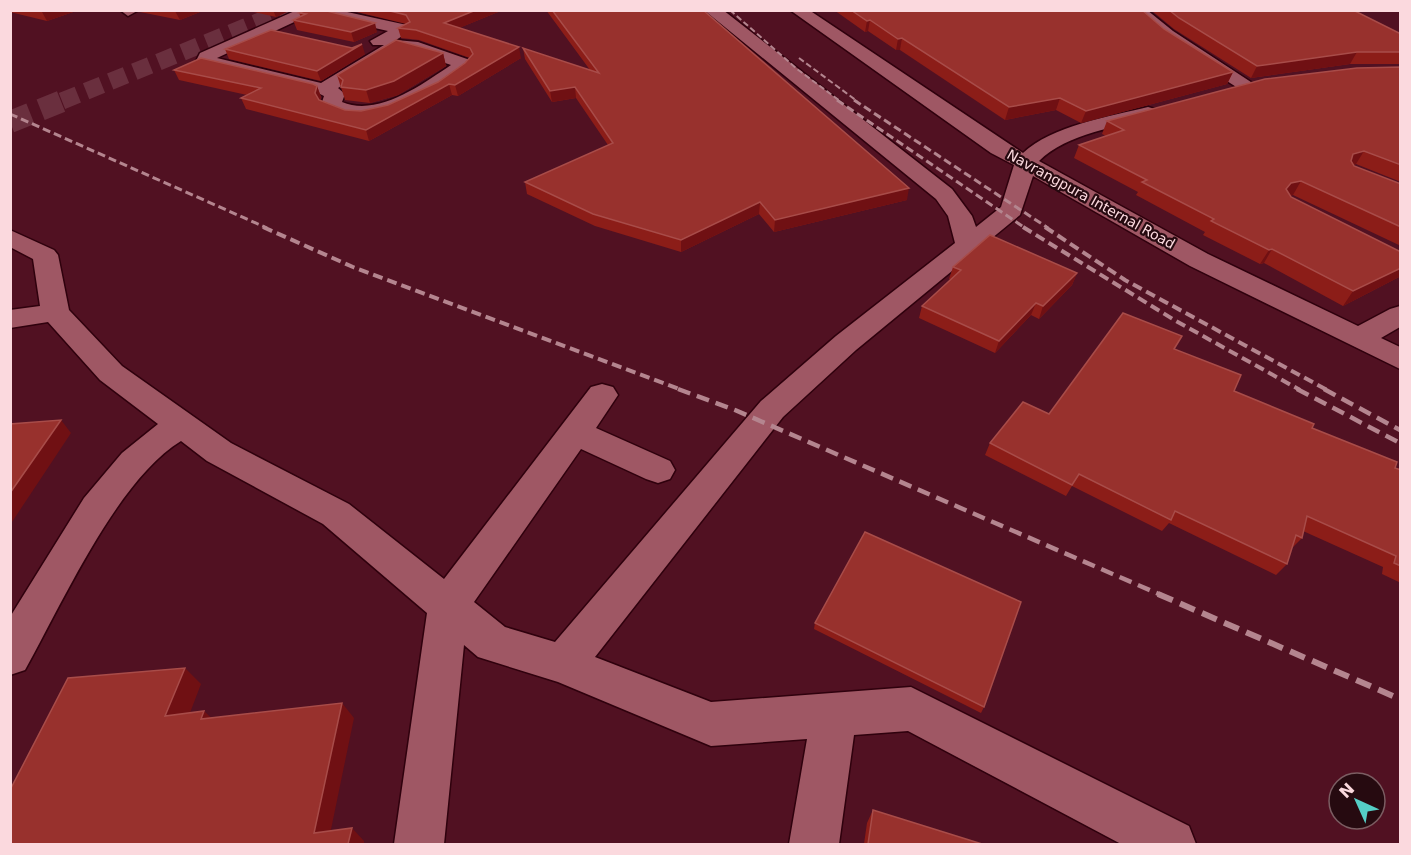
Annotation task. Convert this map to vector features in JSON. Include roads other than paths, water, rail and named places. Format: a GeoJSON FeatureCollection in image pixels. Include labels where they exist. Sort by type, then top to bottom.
{"type":"FeatureCollection","features":[{"type":"Feature","properties":{"kind":"street"},"geometry":{"type":"LineString","coordinates":[[324,89],[396,45],[412,46],[464,64],[383,109],[368,114],[347,112],[331,105],[335,94],[324,89],[205,61],[206,57],[314,10],[402,31],[355,50]]}},
{"type":"Feature","properties":{"kind":"street"},"geometry":{"type":"LineString","coordinates":[[712,10],[944,194],[960,216],[968,243]]}},
{"type":"Feature","properties":{"kind":"street","name":"Navrangpura Internal Road"},"geometry":{"type":"LineString","coordinates":[[798,10],[999,148],[1199,260],[1401,359]]}},
{"type":"Feature","properties":{"kind":"street"},"geometry":{"type":"LineString","coordinates":[[1137,10],[1167,35],[1248,86]]}},
{"type":"Feature","properties":{"kind":"street"},"geometry":{"type":"LineString","coordinates":[[266,30],[289,36]]}},
{"type":"Feature","properties":{"kind":"street"},"geometry":{"type":"LineString","coordinates":[[1226,92],[1268,82]]}},
{"type":"Feature","properties":{"kind":"street"},"geometry":{"type":"LineString","coordinates":[[563,664],[772,409],[846,343],[1012,210],[1026,162],[1039,149],[1068,135],[1162,110]]}},
{"type":"Feature","properties":{"kind":"street"},"geometry":{"type":"LineString","coordinates":[[10,237],[45,255],[55,312],[111,373],[219,452],[336,514],[493,643],[563,664],[711,724],[911,709],[1171,844]]}},
{"type":"Feature","properties":{"kind":"street"},"geometry":{"type":"LineString","coordinates":[[10,319],[55,312]]}},
{"type":"Feature","properties":{"kind":"street"},"geometry":{"type":"LineString","coordinates":[[1359,339],[1401,315]]}},
{"type":"Feature","properties":{"kind":"street"},"geometry":{"type":"LineString","coordinates":[[419,844],[448,606],[602,395]]}},
{"type":"Feature","properties":{"kind":"street"},"geometry":{"type":"LineString","coordinates":[[10,656],[102,501],[148,448],[183,425]]}},
{"type":"Feature","properties":{"kind":"street"},"geometry":{"type":"LineString","coordinates":[[575,432],[658,470]]}},
{"type":"Feature","properties":{"kind":"street"},"geometry":{"type":"LineString","coordinates":[[814,844],[834,715]]}},
{"type":"Feature","properties":{"kind":"tunnel"},"geometry":{"type":"LineString","coordinates":[[62,101],[287,10]]}},
{"type":"Feature","properties":{"kind":"tunnel"},"geometry":{"type":"LineString","coordinates":[[10,122],[65,100]]}},
{"type":"Feature","properties":{"kind":"railway"},"geometry":{"type":"LineString","coordinates":[[730,10],[797,69],[840,101]]}},
{"type":"Feature","properties":{"kind":"railway"},"geometry":{"type":"LineString","coordinates":[[799,58],[857,101]]}},
{"type":"Feature","properties":{"kind":"railway"},"geometry":{"type":"LineString","coordinates":[[837,100],[1025,228]]}},
{"type":"Feature","properties":{"kind":"railway"},"geometry":{"type":"LineString","coordinates":[[854,100],[1048,228]]}},
{"type":"Feature","properties":{"kind":"railway"},"geometry":{"type":"LineString","coordinates":[[10,114],[267,228]]}},
{"type":"Feature","properties":{"kind":"railway"},"geometry":{"type":"LineString","coordinates":[[263,227],[353,267],[682,390]]}},
{"type":"Feature","properties":{"kind":"railway"},"geometry":{"type":"LineString","coordinates":[[1023,227],[1176,321],[1300,390]]}},
{"type":"Feature","properties":{"kind":"railway"},"geometry":{"type":"LineString","coordinates":[[1045,227],[1125,280],[1327,390]]}},
{"type":"Feature","properties":{"kind":"railway"},"geometry":{"type":"LineString","coordinates":[[678,389],[735,410],[1161,595]]}},
{"type":"Feature","properties":{"kind":"railway"},"geometry":{"type":"LineString","coordinates":[[1297,389],[1400,443]]}},
{"type":"Feature","properties":{"kind":"railway"},"geometry":{"type":"LineString","coordinates":[[1324,389],[1400,430]]}},
{"type":"Feature","properties":{"kind":"railway"},"geometry":{"type":"LineString","coordinates":[[1158,594],[1400,699]]}}]}
